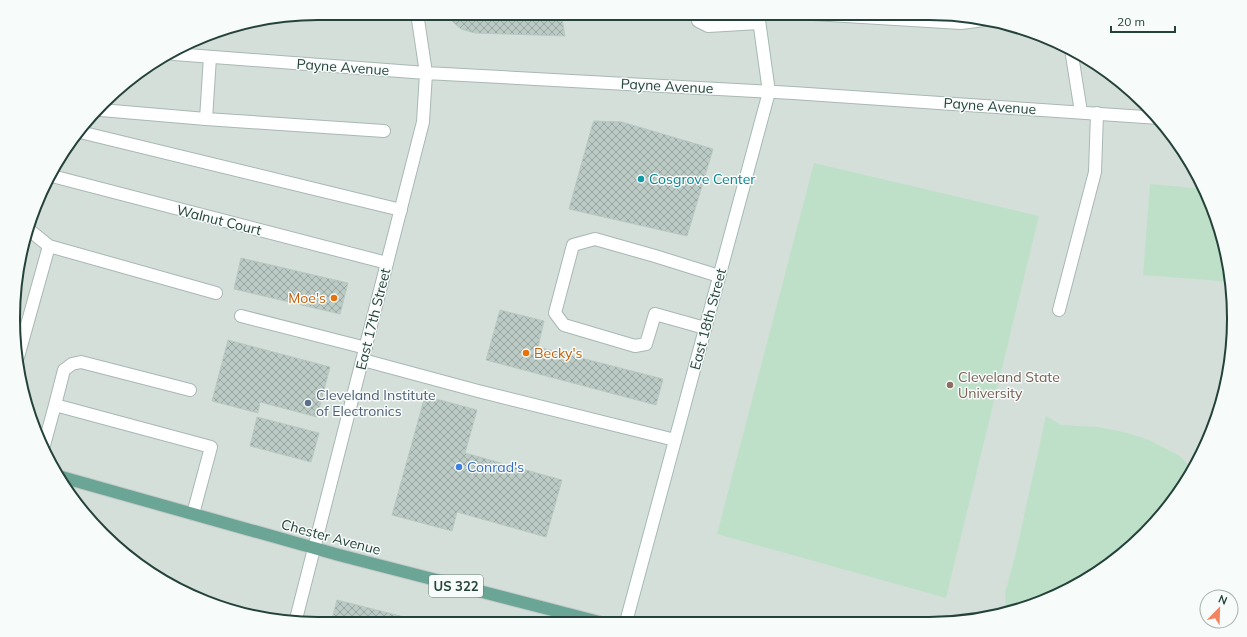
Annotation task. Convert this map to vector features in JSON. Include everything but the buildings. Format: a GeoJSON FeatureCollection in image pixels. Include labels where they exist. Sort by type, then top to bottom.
{"type":"FeatureCollection","features":[{"type":"Feature","properties":{"kind":"main road","name":"Chester Avenue"},"geometry":{"type":"LineString","coordinates":[[66,478],[315,548],[579,617]]}},
{"type":"Feature","properties":{"kind":"street","name":"East 17th Street"},"geometry":{"type":"LineString","coordinates":[[297,616],[423,122],[426,73],[418,20]]}},
{"type":"Feature","properties":{"kind":"street"},"geometry":{"type":"LineString","coordinates":[[698,20],[708,26],[746,20]]}},
{"type":"Feature","properties":{"kind":"street","name":"East 18th Street"},"geometry":{"type":"LineString","coordinates":[[627,617],[769,92],[758,20]]}},
{"type":"Feature","properties":{"kind":"street"},"geometry":{"type":"LineString","coordinates":[[912,20],[964,23]]}},
{"type":"Feature","properties":{"kind":"street","name":"Payne Avenue"},"geometry":{"type":"LineString","coordinates":[[179,54],[426,73],[769,92],[1149,117]]}},
{"type":"Feature","properties":{"kind":"street"},"geometry":{"type":"LineString","coordinates":[[206,119],[210,57]]}},
{"type":"Feature","properties":{"kind":"street"},"geometry":{"type":"LineString","coordinates":[[1072,57],[1081,112]]}},
{"type":"Feature","properties":{"kind":"street"},"geometry":{"type":"LineString","coordinates":[[104,110],[384,131]]}},
{"type":"Feature","properties":{"kind":"street"},"geometry":{"type":"LineString","coordinates":[[1059,310],[1095,172],[1097,113]]}},
{"type":"Feature","properties":{"kind":"street"},"geometry":{"type":"LineString","coordinates":[[85,133],[400,210]]}},
{"type":"Feature","properties":{"kind":"street","name":"Walnut Court"},"geometry":{"type":"LineString","coordinates":[[56,177],[387,263]]}},
{"type":"Feature","properties":{"kind":"street"},"geometry":{"type":"LineString","coordinates":[[33,233],[49,246],[216,293]]}},
{"type":"Feature","properties":{"kind":"street"},"geometry":{"type":"LineString","coordinates":[[705,328],[655,314],[646,344],[635,346],[564,326],[555,313],[573,245],[595,239],[719,276]]}},
{"type":"Feature","properties":{"kind":"street"},"geometry":{"type":"LineString","coordinates":[[22,344],[49,246]]}},
{"type":"Feature","properties":{"kind":"street"},"geometry":{"type":"LineString","coordinates":[[241,316],[471,389],[675,440]]}},
{"type":"Feature","properties":{"kind":"street"},"geometry":{"type":"LineString","coordinates":[[46,439],[64,370],[72,364],[81,362],[190,390]]}},
{"type":"Feature","properties":{"kind":"street"},"geometry":{"type":"LineString","coordinates":[[55,405],[211,447],[193,514]]}},
{"type":"Feature","properties":{"kind":"shaded area"},"geometry":{"type":"Polygon","coordinates":[[[928,20],[967,23],[1006,30],[1061,51],[1094,70],[1140,107],[1165,137],[1187,169],[1204,204],[1211,223],[1217,241],[1224,280],[1227,318],[1226,338],[1217,396],[1196,451],[1177,484],[1140,530],[1094,567],[1061,586],[1043,594],[1006,607],[967,614],[928,617],[318,617],[280,614],[241,607],[186,586],[153,567],[107,530],[70,484],[51,451],[30,396],[23,357],[20,318],[26,260],[30,241],[43,204],[60,169],[82,137],[107,107],[153,70],[186,51],[241,30],[299,21],[928,20]]]}},
{"type":"Feature","properties":{"kind":"green space"},"geometry":{"type":"Polygon","coordinates":[[[814,163],[1039,216],[946,598],[717,534],[814,163]]]}},
{"type":"Feature","properties":{"kind":"green space"},"geometry":{"type":"Polygon","coordinates":[[[1150,184],[1197,188],[1217,241],[1224,281],[1143,275],[1150,184]]]}},
{"type":"Feature","properties":{"kind":"green space"},"geometry":{"type":"Polygon","coordinates":[[[1046,416],[1061,425],[1098,427],[1128,433],[1149,440],[1180,456],[1188,465],[1177,484],[1140,530],[1110,555],[1094,567],[1061,586],[1006,607],[1005,592],[1015,557],[1046,416]]]}},
{"type":"Feature","properties":{"kind":"place","name":"Cosgrove Center"},"geometry":{"type":"Point","coordinates":[641,179]}},
{"type":"Feature","properties":{"kind":"place","name":"Moe's"},"geometry":{"type":"Point","coordinates":[334,298]}},
{"type":"Feature","properties":{"kind":"place","name":"Becky's"},"geometry":{"type":"Point","coordinates":[526,353]}},
{"type":"Feature","properties":{"kind":"place","name":"Cleveland State University"},"geometry":{"type":"Point","coordinates":[950,385]}},
{"type":"Feature","properties":{"kind":"place","name":"Cleveland Institute of Electronics"},"geometry":{"type":"Point","coordinates":[308,403]}},
{"type":"Feature","properties":{"kind":"place","name":"Conrad's"},"geometry":{"type":"Point","coordinates":[459,467]}}]}
